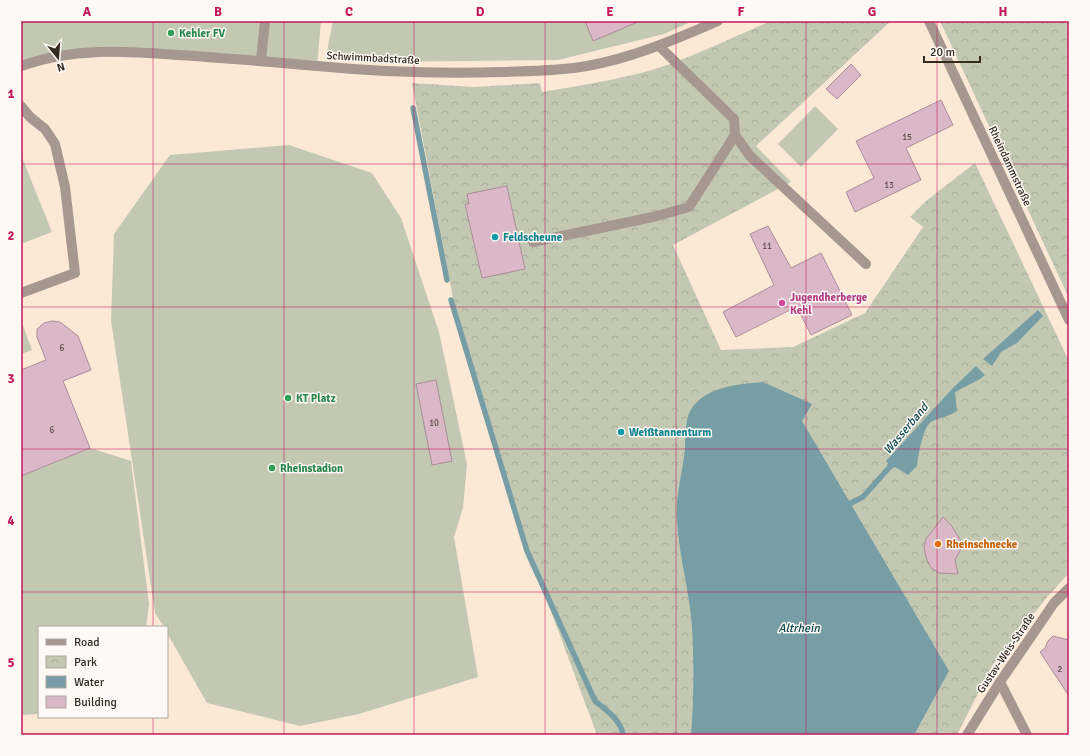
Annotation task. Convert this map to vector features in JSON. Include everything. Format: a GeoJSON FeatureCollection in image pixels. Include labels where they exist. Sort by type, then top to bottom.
{"type":"FeatureCollection","features":[{"type":"Feature","properties":{"kind":"street"},"geometry":{"type":"LineString","coordinates":[[261,60],[265,21]]}},
{"type":"Feature","properties":{"kind":"street","name":"Schwimmbadstraße"},"geometry":{"type":"LineString","coordinates":[[21,66],[46,57],[86,52],[125,51],[261,60],[390,72],[454,74],[546,71],[588,66],[659,46],[718,21]]}},
{"type":"Feature","properties":{"kind":"street","name":"Rheindammstraße"},"geometry":{"type":"LineString","coordinates":[[929,21],[1069,320]]}},
{"type":"Feature","properties":{"kind":"street"},"geometry":{"type":"LineString","coordinates":[[659,46],[734,119],[736,135],[750,156],[866,264]]}},
{"type":"Feature","properties":{"kind":"street"},"geometry":{"type":"LineString","coordinates":[[21,106],[30,117],[45,129],[55,144],[65,187],[75,273],[21,294]]}},
{"type":"Feature","properties":{"kind":"street"},"geometry":{"type":"LineString","coordinates":[[533,242],[653,217],[689,207],[736,135]]}},
{"type":"Feature","properties":{"kind":"street","name":"Gustav-Weis-Straße"},"geometry":{"type":"LineString","coordinates":[[967,735],[1000,682],[1054,603],[1069,588]]}},
{"type":"Feature","properties":{"kind":"street"},"geometry":{"type":"LineString","coordinates":[[1000,682],[1027,735]]}},
{"type":"Feature","properties":{"kind":"green space","name":"Kehler FV"},"geometry":{"type":"Polygon","coordinates":[[[21,21],[321,21],[317,66],[125,51],[21,66],[21,21]]]}},
{"type":"Feature","properties":{"kind":"green space"},"geometry":{"type":"Polygon","coordinates":[[[333,21],[693,21],[664,34],[558,60],[376,62],[326,56],[333,21]]]}},
{"type":"Feature","properties":{"kind":"green space"},"geometry":{"type":"Polygon","coordinates":[[[771,21],[891,21],[756,146],[791,182],[673,245],[721,350],[793,347],[865,313],[923,227],[910,217],[926,201],[975,163],[1069,361],[1069,573],[1048,596],[992,666],[957,735],[597,735],[530,555],[454,303],[412,83],[474,87],[540,83],[542,92],[611,80],[652,70],[697,53],[771,21]]]}},
{"type":"Feature","properties":{"kind":"green space"},"geometry":{"type":"Polygon","coordinates":[[[940,21],[1069,21],[1069,298],[940,21]]]}},
{"type":"Feature","properties":{"kind":"green space"},"geometry":{"type":"Polygon","coordinates":[[[815,106],[838,129],[801,167],[778,144],[815,106]]]}},
{"type":"Feature","properties":{"kind":"green space","name":"KT Platz"},"geometry":{"type":"Polygon","coordinates":[[[289,145],[372,173],[401,218],[439,332],[467,464],[463,508],[454,537],[478,677],[359,714],[300,726],[207,703],[168,635],[168,626],[163,626],[155,613],[111,321],[114,234],[170,155],[289,145]]]}},
{"type":"Feature","properties":{"kind":"green space"},"geometry":{"type":"Polygon","coordinates":[[[21,155],[52,232],[21,244],[21,155]]]}},
{"type":"Feature","properties":{"kind":"green space"},"geometry":{"type":"Polygon","coordinates":[[[21,320],[32,350],[21,354],[21,320]]]}},
{"type":"Feature","properties":{"kind":"green space"},"geometry":{"type":"Polygon","coordinates":[[[90,448],[131,461],[149,604],[146,626],[38,626],[38,714],[21,715],[21,476],[90,448]]]}},
{"type":"Feature","properties":{"kind":"water"},"geometry":{"type":"Polygon","coordinates":[[[1038,310],[1043,316],[1017,343],[1001,352],[992,366],[983,359],[1038,310]]]}},
{"type":"Feature","properties":{"kind":"water"},"geometry":{"type":"Polygon","coordinates":[[[976,366],[985,375],[955,392],[957,411],[951,415],[934,420],[928,425],[921,442],[917,466],[908,475],[895,467],[893,468],[887,465],[888,463],[886,461],[952,389],[976,366]]]}},
{"type":"Feature","properties":{"kind":"water","name":"Altrhein"},"geometry":{"type":"Polygon","coordinates":[[[763,382],[812,404],[802,421],[949,671],[914,735],[691,735],[693,708],[692,626],[678,533],[677,511],[678,493],[685,448],[686,424],[693,407],[697,402],[711,392],[728,387],[763,382]]]}},
{"type":"Feature","properties":{"kind":"building"},"geometry":{"type":"Polygon","coordinates":[[[585,21],[640,21],[593,41],[585,21]]]}},
{"type":"Feature","properties":{"kind":"building"},"geometry":{"type":"Polygon","coordinates":[[[851,64],[861,75],[837,99],[826,89],[851,64]]]}},
{"type":"Feature","properties":{"kind":"building"},"geometry":{"type":"Polygon","coordinates":[[[941,100],[953,125],[906,148],[921,180],[855,212],[846,192],[874,178],[856,141],[941,100]]]}},
{"type":"Feature","properties":{"kind":"building","name":"Feldscheune"},"geometry":{"type":"Polygon","coordinates":[[[507,186],[525,269],[482,278],[465,204],[469,204],[467,194],[507,186]]]}},
{"type":"Feature","properties":{"kind":"building"},"geometry":{"type":"Polygon","coordinates":[[[768,226],[791,268],[821,253],[852,315],[811,335],[800,313],[797,315],[794,308],[736,337],[723,312],[774,285],[750,234],[768,226]]]}},
{"type":"Feature","properties":{"kind":"building"},"geometry":{"type":"Polygon","coordinates":[[[52,321],[60,322],[78,336],[91,370],[63,381],[90,448],[21,476],[21,370],[46,360],[37,337],[37,329],[44,323],[52,321]]]}},
{"type":"Feature","properties":{"kind":"building"},"geometry":{"type":"Polygon","coordinates":[[[436,380],[452,461],[432,465],[416,384],[436,380]]]}},
{"type":"Feature","properties":{"kind":"building"},"geometry":{"type":"Polygon","coordinates":[[[943,517],[951,525],[961,541],[961,549],[955,560],[958,574],[939,573],[931,568],[926,557],[924,548],[926,539],[943,517]]]}},
{"type":"Feature","properties":{"kind":"building"},"geometry":{"type":"Polygon","coordinates":[[[1053,636],[1069,640],[1069,696],[1040,652],[1045,648],[1048,641],[1053,636]]]}},
{"type":"Feature","properties":{"kind":"waterway"},"geometry":{"type":"LineString","coordinates":[[413,108],[447,280]]}},
{"type":"Feature","properties":{"kind":"waterway"},"geometry":{"type":"LineString","coordinates":[[451,300],[527,551],[595,701],[616,720],[622,730],[623,735]]}},
{"type":"Feature","properties":{"kind":"waterway","name":"Wasserband"},"geometry":{"type":"LineString","coordinates":[[851,503],[863,497],[895,461]]}},
{"type":"Feature","properties":{"kind":"place","name":"Kehler FV"},"geometry":{"type":"Point","coordinates":[171,33]}},
{"type":"Feature","properties":{"kind":"place","name":"Feldscheune"},"geometry":{"type":"Point","coordinates":[495,237]}},
{"type":"Feature","properties":{"kind":"place","name":"Jugendherberge Kehl"},"geometry":{"type":"Point","coordinates":[782,303]}},
{"type":"Feature","properties":{"kind":"place","name":"KT Platz"},"geometry":{"type":"Point","coordinates":[288,398]}},
{"type":"Feature","properties":{"kind":"place","name":"Weißtannenturm"},"geometry":{"type":"Point","coordinates":[621,432]}},
{"type":"Feature","properties":{"kind":"place","name":"Rheinstadion"},"geometry":{"type":"Point","coordinates":[272,468]}},
{"type":"Feature","properties":{"kind":"place","name":"Rheinschnecke"},"geometry":{"type":"Point","coordinates":[938,544]}}]}
